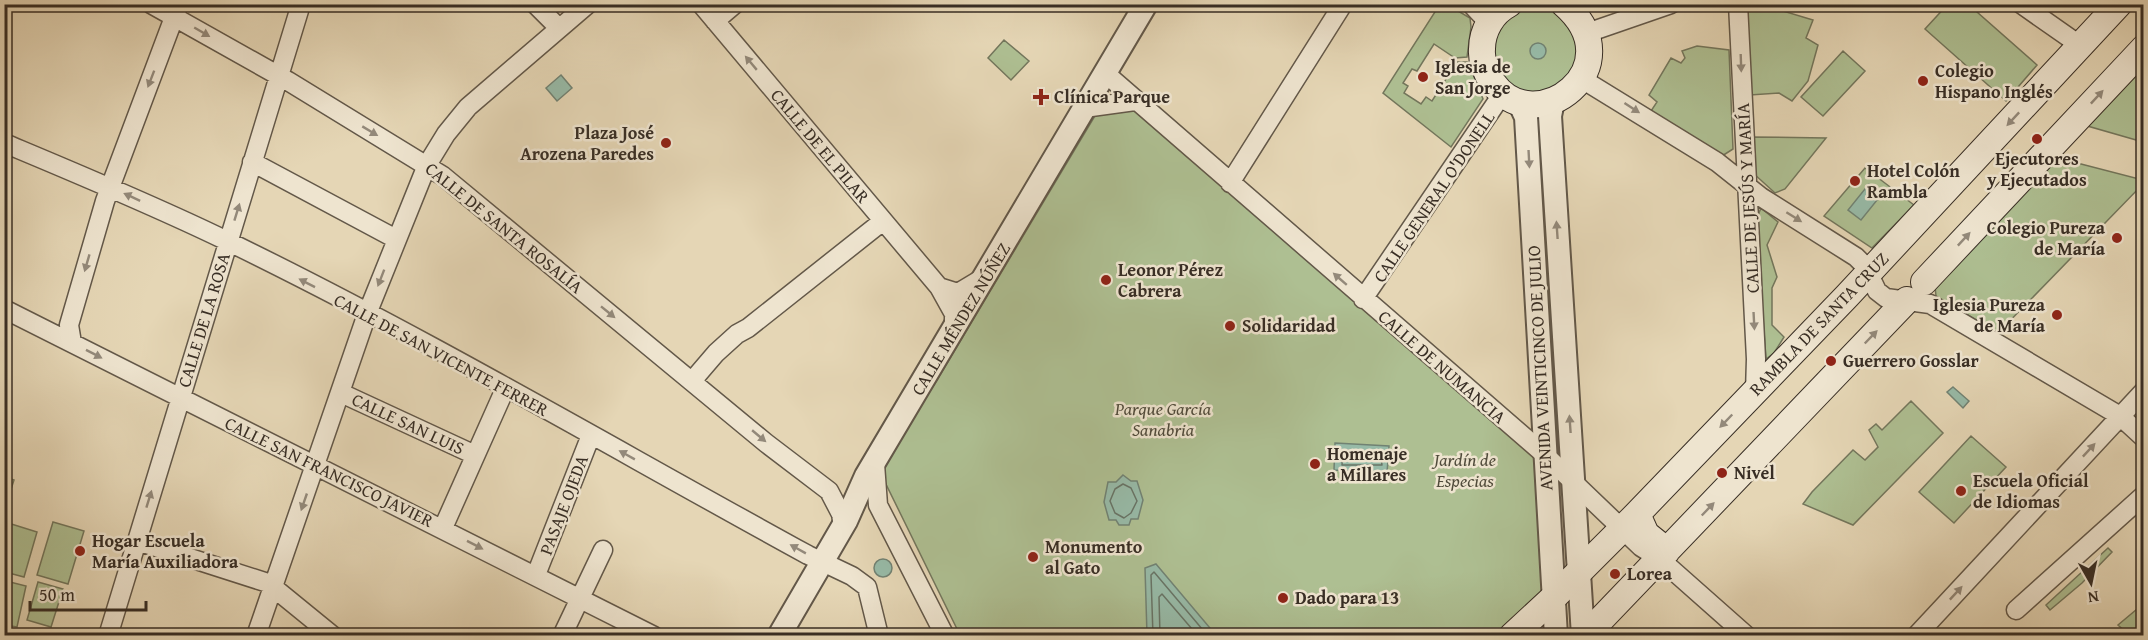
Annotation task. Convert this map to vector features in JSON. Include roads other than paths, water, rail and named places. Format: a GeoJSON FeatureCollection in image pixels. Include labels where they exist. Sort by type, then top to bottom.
{"type":"FeatureCollection","features":[{"type":"Feature","properties":{"kind":"main road"},"geometry":{"type":"LineString","coordinates":[[1509,4],[1489,23],[1482,49],[1483,63],[1488,75],[1511,98],[1536,104],[1553,101],[1570,91],[1582,79],[1589,60],[1587,33],[1578,17],[1564,4]]}},
{"type":"Feature","properties":{"kind":"main road","name":"RAMBLA DE SANTA CRUZ"},"geometry":{"type":"LineString","coordinates":[[1512,636],[1630,521],[1755,392],[2119,4]]}},
{"type":"Feature","properties":{"kind":"main road"},"geometry":{"type":"LineString","coordinates":[[1584,636],[1664,555],[2144,48]]}},
{"type":"Feature","properties":{"kind":"main road"},"geometry":{"type":"LineString","coordinates":[[1630,521],[1646,534],[1664,555]]}},
{"type":"Feature","properties":{"kind":"street","name":"CALLE DE SANTA ROSALÍA"},"geometry":{"type":"LineString","coordinates":[[151,4],[177,10],[278,76],[427,165],[475,201],[829,491]]}},
{"type":"Feature","properties":{"kind":"street","name":"CALLE DE LA ROSA"},"geometry":{"type":"LineString","coordinates":[[108,636],[301,4]]}},
{"type":"Feature","properties":{"kind":"street"},"geometry":{"type":"LineString","coordinates":[[535,4],[559,28]]}},
{"type":"Feature","properties":{"kind":"street","name":"CALLE DE EL PILAR"},"geometry":{"type":"LineString","coordinates":[[701,4],[939,287],[954,314],[954,331]]}},
{"type":"Feature","properties":{"kind":"street"},"geometry":{"type":"LineString","coordinates":[[715,21],[735,4]]}},
{"type":"Feature","properties":{"kind":"street","name":"CALLE MÉNDEZ NÚÑEZ"},"geometry":{"type":"LineString","coordinates":[[779,636],[843,526],[875,464],[1146,4]]}},
{"type":"Feature","properties":{"kind":"street"},"geometry":{"type":"LineString","coordinates":[[1230,183],[1343,4]]}},
{"type":"Feature","properties":{"kind":"street"},"geometry":{"type":"LineString","coordinates":[[1471,4],[1489,23]]}},
{"type":"Feature","properties":{"kind":"street"},"geometry":{"type":"LineString","coordinates":[[1587,33],[1671,4]]}},
{"type":"Feature","properties":{"kind":"street","name":"CALLE DE JESÚS Y MARÍA"},"geometry":{"type":"LineString","coordinates":[[1738,4],[1756,358],[1755,392]]}},
{"type":"Feature","properties":{"kind":"street"},"geometry":{"type":"LineString","coordinates":[[2021,4],[2082,46]]}},
{"type":"Feature","properties":{"kind":"street"},"geometry":{"type":"LineString","coordinates":[[256,636],[367,314],[427,165],[446,134],[468,107],[587,5]]}},
{"type":"Feature","properties":{"kind":"street"},"geometry":{"type":"LineString","coordinates":[[72,343],[69,325],[110,187],[177,10]]}},
{"type":"Feature","properties":{"kind":"street","name":"CALLE DE NUMANCIA"},"geometry":{"type":"LineString","coordinates":[[1105,73],[1544,454],[1573,483],[1630,521]]}},
{"type":"Feature","properties":{"kind":"street"},"geometry":{"type":"LineString","coordinates":[[1582,79],[1716,162],[1746,185],[1856,257],[1868,272],[1880,294],[1890,299],[1915,291],[1930,304],[2120,416],[2144,438]]}},
{"type":"Feature","properties":{"kind":"street","name":"CALLE GENERAL O'DONELL"},"geometry":{"type":"LineString","coordinates":[[1363,299],[1511,98]]}},
{"type":"Feature","properties":{"kind":"street","name":"AVENIDA VEINTICINCO DE JULIO"},"geometry":{"type":"LineString","coordinates":[[1511,98],[1526,117],[1556,636]]}},
{"type":"Feature","properties":{"kind":"street"},"geometry":{"type":"LineString","coordinates":[[1084,108],[1135,101]]}},
{"type":"Feature","properties":{"kind":"street","name":"AVENIDA VEINTICINCO DE JULIO"},"geometry":{"type":"LineString","coordinates":[[1553,101],[1550,116],[1578,573],[1584,636]]}},
{"type":"Feature","properties":{"kind":"street","name":"CALLE DE SAN VICENTE FERRER"},"geometry":{"type":"LineString","coordinates":[[4,143],[110,187],[228,242],[367,314],[822,561],[867,587],[879,636]]}},
{"type":"Feature","properties":{"kind":"street"},"geometry":{"type":"LineString","coordinates":[[252,162],[396,239]]}},
{"type":"Feature","properties":{"kind":"street"},"geometry":{"type":"LineString","coordinates":[[692,381],[737,334],[748,328],[883,221]]}},
{"type":"Feature","properties":{"kind":"street"},"geometry":{"type":"LineString","coordinates":[[939,287],[958,293],[988,274]]}},
{"type":"Feature","properties":{"kind":"street","name":"CALLE SAN FRANCISCO JAVIER"},"geometry":{"type":"LineString","coordinates":[[4,309],[654,636]]}},
{"type":"Feature","properties":{"kind":"street"},"geometry":{"type":"LineString","coordinates":[[443,528],[505,389]]}},
{"type":"Feature","properties":{"kind":"street"},"geometry":{"type":"LineString","coordinates":[[1916,636],[2144,391]]}},
{"type":"Feature","properties":{"kind":"street","name":"CALLE SAN LUIS"},"geometry":{"type":"LineString","coordinates":[[341,393],[475,455]]}},
{"type":"Feature","properties":{"kind":"street","name":"PASAJE OJEDA"},"geometry":{"type":"LineString","coordinates":[[536,575],[591,435]]}},
{"type":"Feature","properties":{"kind":"street"},"geometry":{"type":"LineString","coordinates":[[875,464],[878,505],[945,636]]}},
{"type":"Feature","properties":{"kind":"street"},"geometry":{"type":"LineString","coordinates":[[829,491],[878,505]]}},
{"type":"Feature","properties":{"kind":"street"},"geometry":{"type":"LineString","coordinates":[[829,491],[841,514],[843,526]]}},
{"type":"Feature","properties":{"kind":"street"},"geometry":{"type":"LineString","coordinates":[[2016,610],[2144,495]]}},
{"type":"Feature","properties":{"kind":"street"},"geometry":{"type":"LineString","coordinates":[[136,541],[261,580],[274,587],[333,636]]}},
{"type":"Feature","properties":{"kind":"street"},"geometry":{"type":"LineString","coordinates":[[562,636],[603,550]]}},
{"type":"Feature","properties":{"kind":"street"},"geometry":{"type":"LineString","coordinates":[[1664,555],[1747,636]]}},
{"type":"Feature","properties":{"kind":"water"},"geometry":{"type":"Polygon","coordinates":[[[1535,43],[1541,43],[1546,51],[1544,57],[1535,59],[1530,54],[1530,48],[1535,43]]]}},
{"type":"Feature","properties":{"kind":"water"},"geometry":{"type":"Polygon","coordinates":[[[561,75],[572,88],[557,101],[546,88],[561,75]]]}},
{"type":"Feature","properties":{"kind":"water"},"geometry":{"type":"Polygon","coordinates":[[[1869,184],[1882,194],[1861,220],[1848,210],[1869,184]]]}},
{"type":"Feature","properties":{"kind":"water"},"geometry":{"type":"Polygon","coordinates":[[[1953,387],[1969,401],[1963,408],[1947,392],[1953,387]]]}},
{"type":"Feature","properties":{"kind":"water"},"geometry":{"type":"Polygon","coordinates":[[[1335,443],[1389,446],[1387,473],[1334,470],[1335,443]]]}},
{"type":"Feature","properties":{"kind":"water"},"geometry":{"type":"Polygon","coordinates":[[[1123,475],[1131,481],[1137,481],[1143,500],[1138,519],[1131,519],[1129,525],[1119,525],[1116,520],[1109,520],[1104,502],[1108,482],[1116,482],[1123,475]]]}},
{"type":"Feature","properties":{"kind":"water"},"geometry":{"type":"Polygon","coordinates":[[[883,559],[889,562],[892,568],[889,574],[883,577],[877,574],[874,568],[877,562],[883,559]]]}},
{"type":"Feature","properties":{"kind":"water"},"geometry":{"type":"Polygon","coordinates":[[[1156,564],[1215,634],[1147,635],[1145,568],[1156,564]]]}},
{"type":"Feature","properties":{"kind":"place","name":"Iglesia de San Jorge"},"geometry":{"type":"Point","coordinates":[1423,77]}},
{"type":"Feature","properties":{"kind":"place","name":"Colegio Hispano Inglés"},"geometry":{"type":"Point","coordinates":[1923,81]}},
{"type":"Feature","properties":{"kind":"place","name":"Clínica Parque"},"geometry":{"type":"Point","coordinates":[1041,97]}},
{"type":"Feature","properties":{"kind":"place","name":"Ejecutores y Ejecutados"},"geometry":{"type":"Point","coordinates":[2037,139]}},
{"type":"Feature","properties":{"kind":"place","name":"Plaza José Arozena Paredes"},"geometry":{"type":"Point","coordinates":[666,143]}},
{"type":"Feature","properties":{"kind":"place","name":"Hotel Colón Rambla"},"geometry":{"type":"Point","coordinates":[1855,181]}},
{"type":"Feature","properties":{"kind":"place","name":"Colegio Pureza de María"},"geometry":{"type":"Point","coordinates":[2117,238]}},
{"type":"Feature","properties":{"kind":"place","name":"Leonor Pérez Cabrera"},"geometry":{"type":"Point","coordinates":[1106,280]}},
{"type":"Feature","properties":{"kind":"place","name":"Iglesia Pureza de María"},"geometry":{"type":"Point","coordinates":[2057,315]}},
{"type":"Feature","properties":{"kind":"place","name":"Solidaridad"},"geometry":{"type":"Point","coordinates":[1230,326]}},
{"type":"Feature","properties":{"kind":"place","name":"Guerrero Gosslar"},"geometry":{"type":"Point","coordinates":[1831,361]}},
{"type":"Feature","properties":{"kind":"place","name":"Homenaje a Millares"},"geometry":{"type":"Point","coordinates":[1315,464]}},
{"type":"Feature","properties":{"kind":"place","name":"Nivel"},"geometry":{"type":"Point","coordinates":[1722,473]}},
{"type":"Feature","properties":{"kind":"place","name":"Escuela Oficial de Idiomas"},"geometry":{"type":"Point","coordinates":[1961,491]}},
{"type":"Feature","properties":{"kind":"place","name":"Hogar Escuela María Auxiliadora"},"geometry":{"type":"Point","coordinates":[80,551]}},
{"type":"Feature","properties":{"kind":"place","name":"Monumento al Gato"},"geometry":{"type":"Point","coordinates":[1033,557]}},
{"type":"Feature","properties":{"kind":"place","name":"Lorea"},"geometry":{"type":"Point","coordinates":[1615,574]}},
{"type":"Feature","properties":{"kind":"place","name":"Dado para 13"},"geometry":{"type":"Point","coordinates":[1283,598]}},
{"type":"Feature","properties":{"kind":"park label","name":"Parque García Sanabria"},"geometry":{"type":"Point","coordinates":[1163,419]}},
{"type":"Feature","properties":{"kind":"park label","name":"Jardín de Especias"},"geometry":{"type":"Point","coordinates":[1465,470]}}]}
